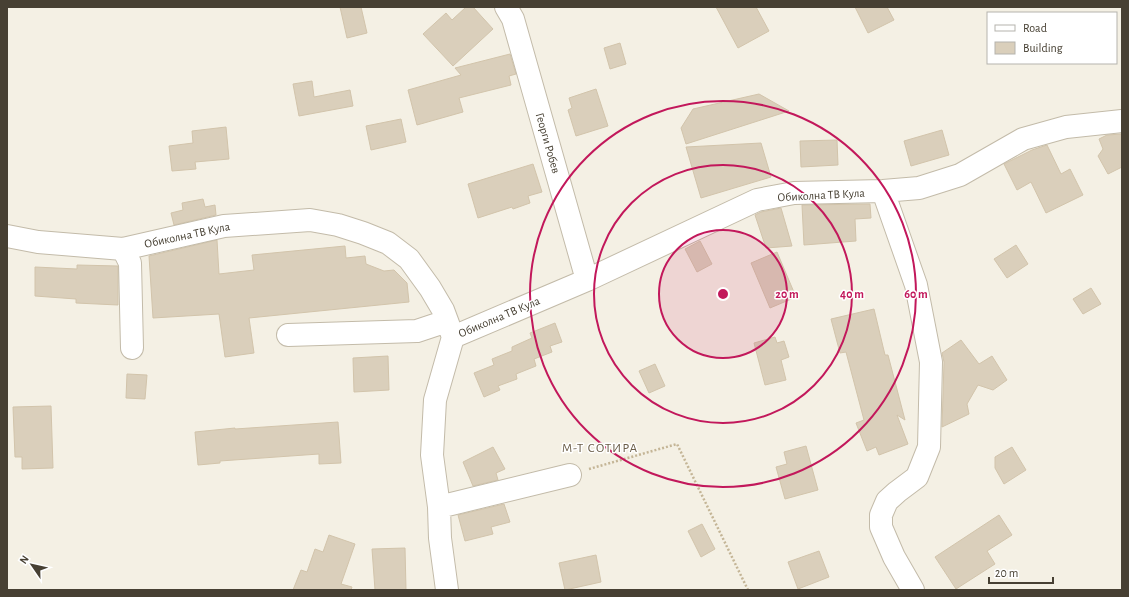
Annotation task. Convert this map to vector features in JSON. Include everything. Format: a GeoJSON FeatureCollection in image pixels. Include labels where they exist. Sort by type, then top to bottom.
{"type":"FeatureCollection","features":[{"type":"Feature","properties":{"kind":"street","name":"Георги Робев"},"geometry":{"type":"LineString","coordinates":[[506,7],[512,19],[587,280]]}},
{"type":"Feature","properties":{"kind":"street","name":"Обиколна ТВ Кула"},"geometry":{"type":"LineString","coordinates":[[7,236],[38,242],[123,249],[224,226],[310,220],[338,225],[388,243],[409,259],[430,288],[443,310],[450,329],[587,280],[757,200],[794,194],[883,191],[919,188],[960,175],[1023,139],[1066,127],[1122,120]]}},
{"type":"Feature","properties":{"kind":"street"},"geometry":{"type":"LineString","coordinates":[[883,191],[916,285],[931,362],[929,447],[917,477],[897,492],[887,502],[881,515],[881,527],[894,557],[913,590]]}},
{"type":"Feature","properties":{"kind":"street"},"geometry":{"type":"LineString","coordinates":[[123,249],[130,264],[132,348]]}},
{"type":"Feature","properties":{"kind":"street"},"geometry":{"type":"LineString","coordinates":[[288,336],[450,329],[435,400],[432,455],[439,507],[440,538],[447,590]]}},
{"type":"Feature","properties":{"kind":"street"},"geometry":{"type":"LineString","coordinates":[[439,507],[570,475]]}},
{"type":"Feature","properties":{"kind":"path"},"geometry":{"type":"LineString","coordinates":[[570,475],[677,444],[748,590]]}},
{"type":"Feature","properties":{"kind":"building"},"geometry":{"type":"Polygon","coordinates":[[[340,7],[361,7],[367,33],[347,38],[340,7]]]}},
{"type":"Feature","properties":{"kind":"building"},"geometry":{"type":"Polygon","coordinates":[[[466,7],[473,7],[493,29],[453,66],[423,34],[446,13],[452,20],[466,7]]]}},
{"type":"Feature","properties":{"kind":"building"},"geometry":{"type":"Polygon","coordinates":[[[716,7],[756,7],[769,31],[738,48],[716,7]]]}},
{"type":"Feature","properties":{"kind":"building"},"geometry":{"type":"Polygon","coordinates":[[[855,7],[887,7],[894,20],[868,33],[855,7]]]}},
{"type":"Feature","properties":{"kind":"building"},"geometry":{"type":"Polygon","coordinates":[[[620,43],[626,64],[610,69],[604,48],[620,43]]]}},
{"type":"Feature","properties":{"kind":"building"},"geometry":{"type":"Polygon","coordinates":[[[510,54],[516,74],[509,76],[511,85],[459,98],[463,112],[417,125],[408,90],[461,75],[455,68],[510,54]]]}},
{"type":"Feature","properties":{"kind":"building"},"geometry":{"type":"Polygon","coordinates":[[[312,81],[314,97],[350,90],[353,106],[299,116],[293,84],[312,81]]]}},
{"type":"Feature","properties":{"kind":"building"},"geometry":{"type":"Polygon","coordinates":[[[596,89],[608,126],[576,136],[568,110],[572,108],[569,98],[596,89]]]}},
{"type":"Feature","properties":{"kind":"building"},"geometry":{"type":"Polygon","coordinates":[[[759,94],[789,111],[686,144],[681,128],[693,109],[759,94]]]}},
{"type":"Feature","properties":{"kind":"building"},"geometry":{"type":"Polygon","coordinates":[[[401,119],[406,142],[371,150],[366,126],[401,119]]]}},
{"type":"Feature","properties":{"kind":"building"},"geometry":{"type":"Polygon","coordinates":[[[226,127],[229,159],[195,162],[196,169],[172,171],[169,146],[193,143],[192,131],[226,127]]]}},
{"type":"Feature","properties":{"kind":"building"},"geometry":{"type":"Polygon","coordinates":[[[942,130],[949,155],[911,166],[904,141],[942,130]]]}},
{"type":"Feature","properties":{"kind":"building"},"geometry":{"type":"Polygon","coordinates":[[[1122,134],[1122,167],[1108,174],[1098,156],[1103,149],[1099,139],[1107,135],[1122,134]]]}},
{"type":"Feature","properties":{"kind":"building"},"geometry":{"type":"Polygon","coordinates":[[[837,140],[838,165],[801,167],[800,141],[837,140]]]}},
{"type":"Feature","properties":{"kind":"building"},"geometry":{"type":"Polygon","coordinates":[[[761,143],[771,177],[701,198],[686,147],[761,143]]]}},
{"type":"Feature","properties":{"kind":"building"},"geometry":{"type":"Polygon","coordinates":[[[1047,145],[1061,174],[1070,169],[1083,195],[1046,213],[1031,182],[1017,190],[1004,164],[1032,150],[1047,145]]]}},
{"type":"Feature","properties":{"kind":"building"},"geometry":{"type":"Polygon","coordinates":[[[533,164],[542,192],[528,196],[530,203],[478,218],[468,184],[533,164]]]}},
{"type":"Feature","properties":{"kind":"building"},"geometry":{"type":"Polygon","coordinates":[[[203,199],[205,207],[215,205],[216,215],[174,225],[171,213],[183,210],[182,203],[203,199]]]}},
{"type":"Feature","properties":{"kind":"building"},"geometry":{"type":"Polygon","coordinates":[[[870,204],[871,218],[855,219],[856,241],[804,245],[802,205],[870,204]]]}},
{"type":"Feature","properties":{"kind":"building"},"geometry":{"type":"Polygon","coordinates":[[[781,208],[792,246],[766,248],[755,215],[761,212],[781,208]]]}},
{"type":"Feature","properties":{"kind":"building"},"geometry":{"type":"Polygon","coordinates":[[[217,240],[219,274],[254,270],[252,255],[345,246],[346,258],[365,256],[366,264],[384,271],[394,270],[407,283],[409,302],[249,318],[254,353],[225,357],[219,314],[153,318],[149,256],[217,240]]]}},
{"type":"Feature","properties":{"kind":"building"},"geometry":{"type":"Polygon","coordinates":[[[700,241],[712,264],[697,272],[685,249],[700,241]]]}},
{"type":"Feature","properties":{"kind":"building"},"geometry":{"type":"Polygon","coordinates":[[[1016,245],[1028,264],[1007,278],[994,259],[1016,245]]]}},
{"type":"Feature","properties":{"kind":"building"},"geometry":{"type":"Polygon","coordinates":[[[777,252],[796,297],[770,308],[751,263],[777,252]]]}},
{"type":"Feature","properties":{"kind":"building"},"geometry":{"type":"Polygon","coordinates":[[[77,265],[118,266],[118,305],[76,303],[76,299],[35,296],[35,267],[77,269],[77,265]]]}},
{"type":"Feature","properties":{"kind":"building"},"geometry":{"type":"Polygon","coordinates":[[[1091,288],[1101,304],[1083,314],[1073,299],[1091,288]]]}},
{"type":"Feature","properties":{"kind":"building"},"geometry":{"type":"Polygon","coordinates":[[[874,309],[885,355],[888,355],[905,420],[897,415],[908,444],[879,455],[876,447],[867,451],[856,423],[864,420],[846,352],[840,353],[831,319],[874,309]]]}},
{"type":"Feature","properties":{"kind":"building"},"geometry":{"type":"Polygon","coordinates":[[[555,323],[562,342],[550,346],[552,352],[534,359],[536,366],[516,374],[517,379],[498,386],[500,390],[484,397],[474,373],[494,365],[492,359],[512,351],[512,347],[532,338],[530,333],[555,323]]]}},
{"type":"Feature","properties":{"kind":"building"},"geometry":{"type":"Polygon","coordinates":[[[775,337],[777,343],[784,341],[789,357],[781,360],[786,380],[765,385],[754,343],[775,337]]]}},
{"type":"Feature","properties":{"kind":"building"},"geometry":{"type":"Polygon","coordinates":[[[961,340],[979,364],[992,356],[1007,380],[993,390],[978,385],[967,404],[969,414],[942,427],[944,362],[942,353],[961,340]]]}},
{"type":"Feature","properties":{"kind":"building"},"geometry":{"type":"Polygon","coordinates":[[[388,356],[389,390],[354,392],[353,358],[388,356]]]}},
{"type":"Feature","properties":{"kind":"building"},"geometry":{"type":"Polygon","coordinates":[[[655,364],[665,386],[649,393],[639,371],[655,364]]]}},
{"type":"Feature","properties":{"kind":"building"},"geometry":{"type":"Polygon","coordinates":[[[127,374],[147,375],[145,399],[126,398],[127,374]]]}},
{"type":"Feature","properties":{"kind":"building"},"geometry":{"type":"Polygon","coordinates":[[[51,406],[53,468],[22,469],[22,457],[15,457],[13,407],[51,406]]]}},
{"type":"Feature","properties":{"kind":"building"},"geometry":{"type":"Polygon","coordinates":[[[338,422],[341,463],[319,464],[319,454],[220,461],[220,463],[198,465],[195,432],[338,422]]]}},
{"type":"Feature","properties":{"kind":"building"},"geometry":{"type":"Polygon","coordinates":[[[806,446],[818,490],[785,499],[776,467],[787,464],[784,452],[806,446]]]}},
{"type":"Feature","properties":{"kind":"building"},"geometry":{"type":"Polygon","coordinates":[[[493,447],[505,469],[496,473],[498,480],[473,486],[463,462],[493,447]]]}},
{"type":"Feature","properties":{"kind":"building"},"geometry":{"type":"Polygon","coordinates":[[[1012,447],[1026,470],[1004,484],[995,468],[995,457],[1012,447]]]}},
{"type":"Feature","properties":{"kind":"building"},"geometry":{"type":"Polygon","coordinates":[[[504,504],[510,522],[491,527],[493,534],[465,541],[458,515],[504,504]]]}},
{"type":"Feature","properties":{"kind":"building"},"geometry":{"type":"Polygon","coordinates":[[[999,515],[1012,535],[987,551],[995,564],[956,589],[935,557],[999,515]]]}},
{"type":"Feature","properties":{"kind":"building"},"geometry":{"type":"Polygon","coordinates":[[[702,524],[715,549],[701,557],[688,531],[702,524]]]}},
{"type":"Feature","properties":{"kind":"building"},"geometry":{"type":"Polygon","coordinates":[[[329,535],[355,544],[341,584],[352,587],[351,590],[293,590],[301,570],[307,572],[315,549],[323,552],[329,535]]]}},
{"type":"Feature","properties":{"kind":"building"},"geometry":{"type":"Polygon","coordinates":[[[405,548],[406,590],[375,590],[372,549],[405,548]]]}},
{"type":"Feature","properties":{"kind":"building"},"geometry":{"type":"Polygon","coordinates":[[[819,551],[829,577],[798,589],[788,562],[819,551]]]}},
{"type":"Feature","properties":{"kind":"building"},"geometry":{"type":"Polygon","coordinates":[[[596,555],[601,582],[565,590],[559,563],[596,555]]]}},
{"type":"Feature","properties":{"kind":"district","name":"М-Т СОТИРА"},"geometry":{"type":"Point","coordinates":[600,448]}}]}
